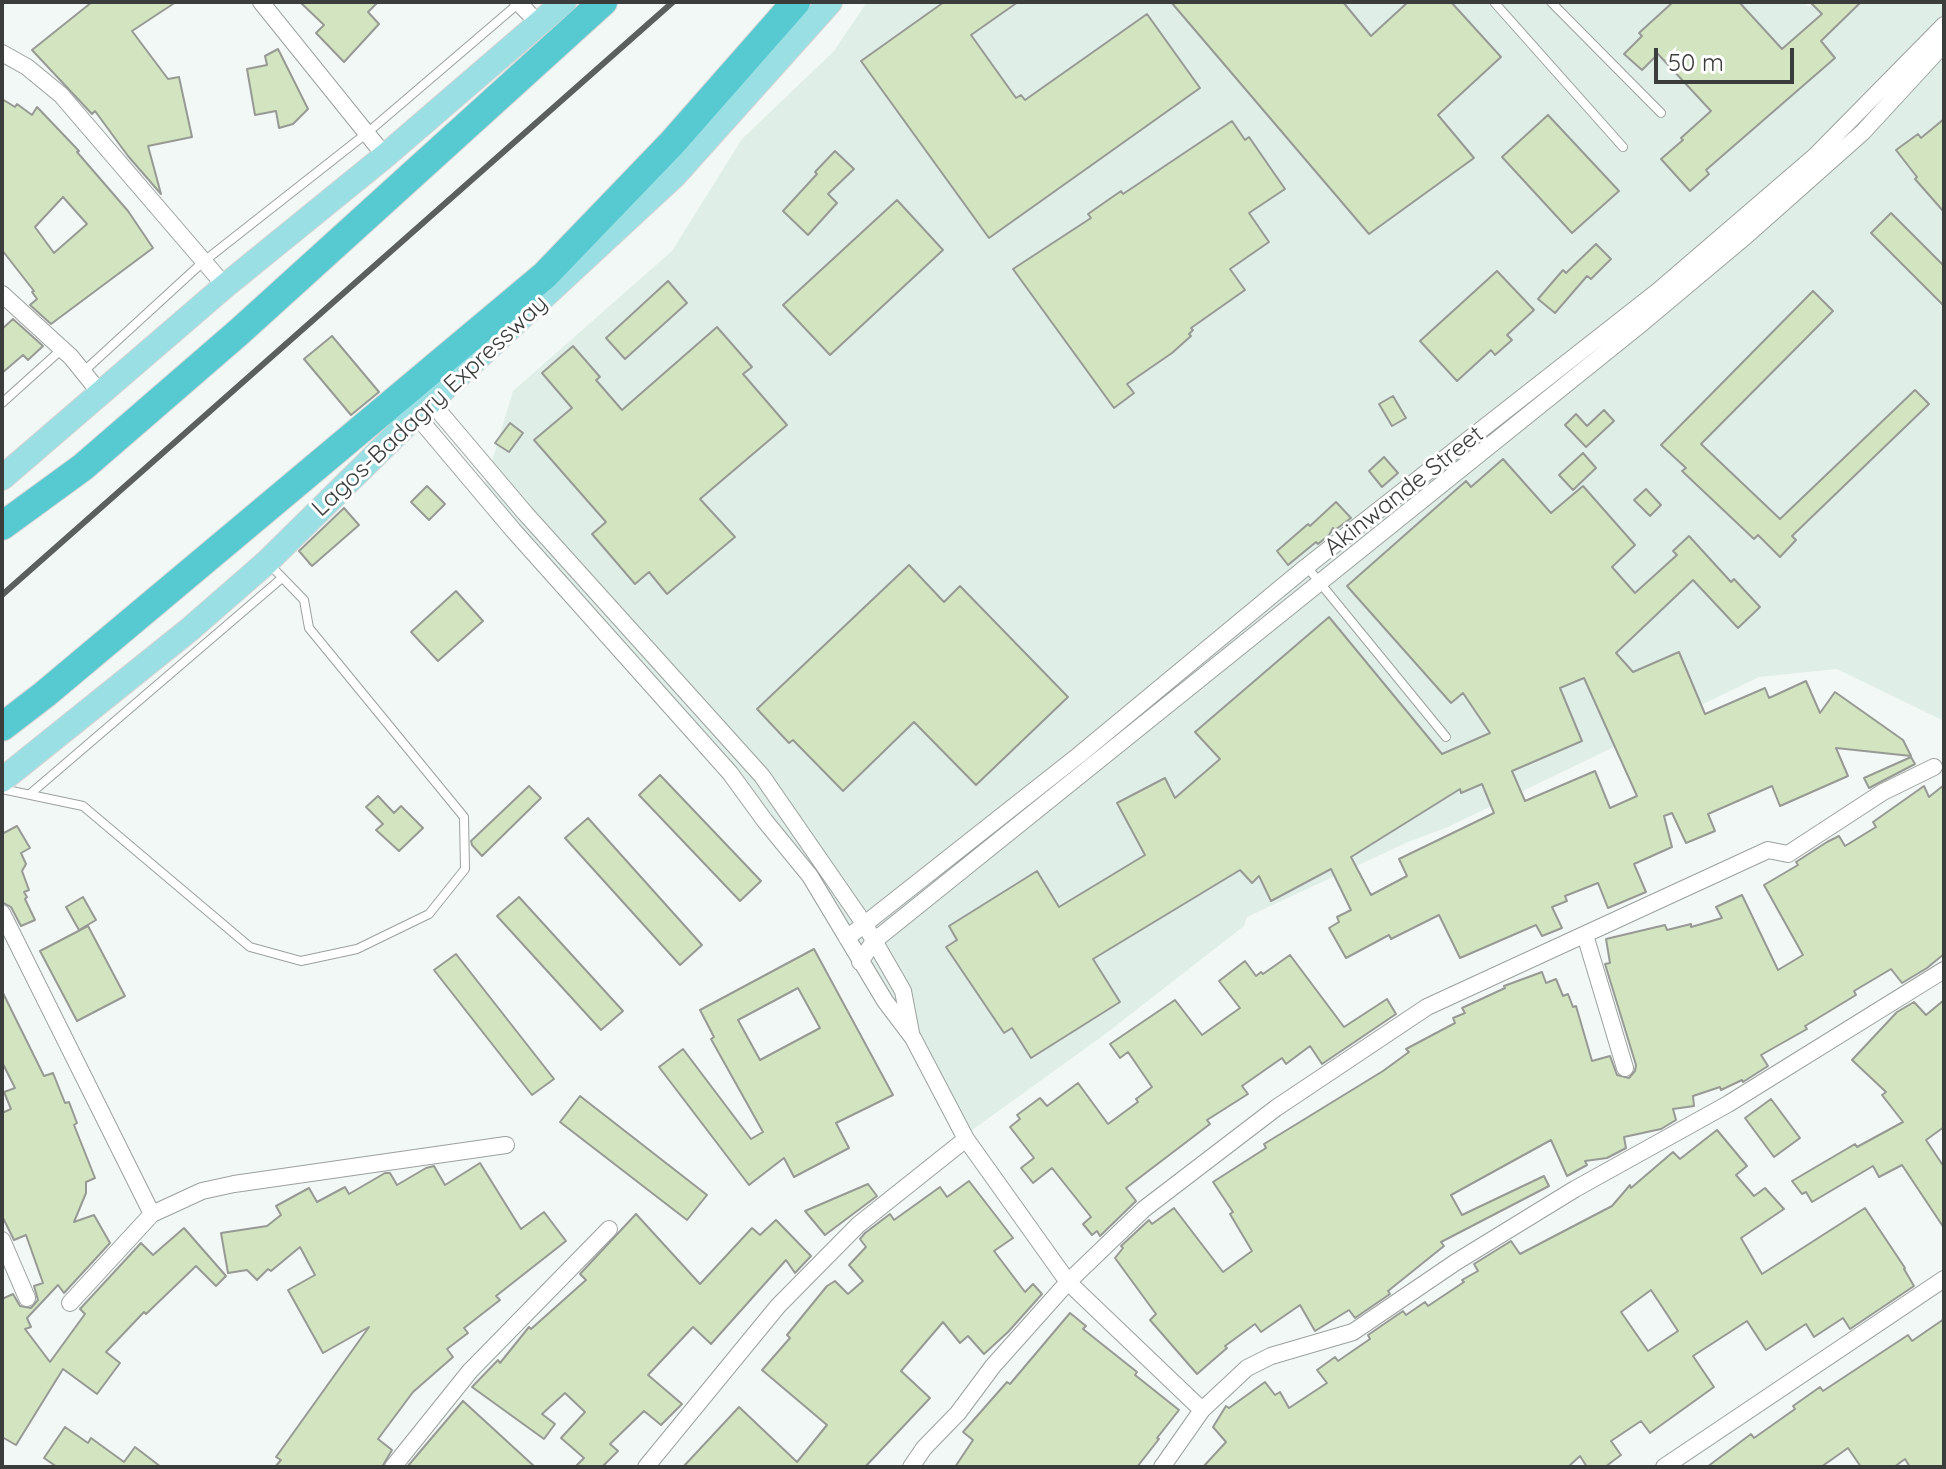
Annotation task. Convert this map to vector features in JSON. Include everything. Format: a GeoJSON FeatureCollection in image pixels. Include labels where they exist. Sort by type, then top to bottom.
{"type":"FeatureCollection","features":[{"type":"Feature","properties":{"kind":"highway"},"geometry":{"type":"LineString","coordinates":[[2,526],[83,467],[239,332],[603,2]]}},
{"type":"Feature","properties":{"kind":"highway","name":"Lagos-Badagry Expressway"},"geometry":{"type":"LineString","coordinates":[[2,727],[545,275],[672,143],[796,2]]}},
{"type":"Feature","properties":{"kind":"main road"},"geometry":{"type":"LineString","coordinates":[[2,478],[564,2]]}},
{"type":"Feature","properties":{"kind":"main road","name":"Lagos-Badagry Expressway"},"geometry":{"type":"LineString","coordinates":[[2,780],[189,630],[274,570],[424,409],[674,176],[830,2]]}},
{"type":"Feature","properties":{"kind":"street"},"geometry":{"type":"LineString","coordinates":[[261,2],[385,156]]}},
{"type":"Feature","properties":{"kind":"street"},"geometry":{"type":"LineString","coordinates":[[518,2],[540,25]]}},
{"type":"Feature","properties":{"kind":"street","name":"Akinwande Street"},"geometry":{"type":"LineString","coordinates":[[847,938],[1079,755],[1306,567],[1658,291],[1815,156],[1944,25]]}},
{"type":"Feature","properties":{"kind":"street","name":"Akinwande Street"},"geometry":{"type":"LineString","coordinates":[[860,962],[874,941],[1641,324],[1822,171],[1863,132],[1944,44]]}},
{"type":"Feature","properties":{"kind":"street"},"geometry":{"type":"LineString","coordinates":[[2,53],[27,67],[61,95],[225,286]]}},
{"type":"Feature","properties":{"kind":"street"},"geometry":{"type":"LineString","coordinates":[[2,294],[63,349],[101,394]]}},
{"type":"Feature","properties":{"kind":"street"},"geometry":{"type":"LineString","coordinates":[[424,409],[525,513],[762,776],[865,925],[903,991],[913,1038]]}},
{"type":"Feature","properties":{"kind":"street"},"geometry":{"type":"LineString","coordinates":[[424,409],[513,530],[730,773],[810,876],[860,962],[913,1038],[966,1139],[1068,1282],[1202,1410]]}},
{"type":"Feature","properties":{"kind":"street"},"geometry":{"type":"LineString","coordinates":[[911,1467],[924,1448],[958,1413],[993,1366],[1068,1282],[1144,1209],[1276,1108],[1427,1007],[1768,850],[1788,854],[1883,792],[1934,767]]}},
{"type":"Feature","properties":{"kind":"street"},"geometry":{"type":"LineString","coordinates":[[2,913],[152,1214]]}},
{"type":"Feature","properties":{"kind":"street"},"geometry":{"type":"LineString","coordinates":[[1585,935],[1625,1068]]}},
{"type":"Feature","properties":{"kind":"street"},"geometry":{"type":"LineString","coordinates":[[1162,1467],[1202,1410],[1247,1368],[1271,1356],[1353,1332],[1456,1262],[1575,1189],[1728,1104],[1944,970]]}},
{"type":"Feature","properties":{"kind":"street"},"geometry":{"type":"LineString","coordinates":[[646,1467],[778,1306],[858,1225],[966,1139]]}},
{"type":"Feature","properties":{"kind":"street"},"geometry":{"type":"LineString","coordinates":[[70,1303],[152,1214],[202,1191],[506,1145]]}},
{"type":"Feature","properties":{"kind":"street"},"geometry":{"type":"LineString","coordinates":[[393,1467],[470,1371],[609,1229]]}},
{"type":"Feature","properties":{"kind":"street"},"geometry":{"type":"LineString","coordinates":[[2,1240],[27,1298]]}},
{"type":"Feature","properties":{"kind":"street"},"geometry":{"type":"LineString","coordinates":[[1664,1467],[1944,1279]]}},
{"type":"Feature","properties":{"kind":"lane"},"geometry":{"type":"LineString","coordinates":[[83,372],[203,262],[367,133],[518,2]]}},
{"type":"Feature","properties":{"kind":"lane"},"geometry":{"type":"LineString","coordinates":[[1494,2],[1623,147]]}},
{"type":"Feature","properties":{"kind":"lane"},"geometry":{"type":"LineString","coordinates":[[1551,2],[1661,113]]}},
{"type":"Feature","properties":{"kind":"lane"},"geometry":{"type":"LineString","coordinates":[[2,403],[63,349]]}},
{"type":"Feature","properties":{"kind":"lane"},"geometry":{"type":"LineString","coordinates":[[1306,567],[1321,581],[1446,737]]}},
{"type":"Feature","properties":{"kind":"lane"},"geometry":{"type":"LineString","coordinates":[[2,789],[83,806],[250,947],[301,961],[357,949],[429,914],[465,869],[464,817],[309,628],[304,600],[274,570],[30,794]]}},
{"type":"Feature","properties":{"kind":"shaded area"},"geometry":{"type":"Polygon","coordinates":[[[867,2],[1803,2],[1809,7],[1814,2],[1944,2],[1944,721],[1837,669],[1759,677],[1448,827],[1408,842],[1247,917],[1244,926],[1104,1035],[957,1141],[889,993],[855,934],[484,488],[513,391],[672,251],[742,139],[834,51],[867,2]]]}},
{"type":"Feature","properties":{"kind":"building"},"geometry":{"type":"Polygon","coordinates":[[[92,2],[176,2],[132,31],[168,79],[179,77],[192,137],[148,146],[161,194],[95,111],[92,114],[32,50],[92,2]]]}},
{"type":"Feature","properties":{"kind":"building"},"geometry":{"type":"Polygon","coordinates":[[[300,2],[378,2],[368,12],[379,24],[344,62],[316,33],[324,25],[300,2]]]}},
{"type":"Feature","properties":{"kind":"building"},"geometry":{"type":"Polygon","coordinates":[[[944,2],[1018,2],[971,35],[1016,98],[1021,95],[1025,100],[1147,14],[1200,88],[989,238],[861,61],[944,2]]]}},
{"type":"Feature","properties":{"kind":"building"},"geometry":{"type":"Polygon","coordinates":[[[1171,2],[1343,2],[1371,36],[1408,2],[1451,2],[1501,57],[1438,115],[1474,158],[1369,234],[1171,2]]]}},
{"type":"Feature","properties":{"kind":"building"},"geometry":{"type":"Polygon","coordinates":[[[1673,2],[1739,2],[1782,49],[1822,14],[1810,2],[1861,2],[1821,41],[1835,58],[1706,170],[1709,174],[1690,191],[1661,159],[1711,111],[1658,54],[1642,70],[1624,54],[1642,36],[1639,33],[1673,2]]]}},
{"type":"Feature","properties":{"kind":"building"},"geometry":{"type":"Polygon","coordinates":[[[278,49],[308,109],[293,124],[279,128],[276,111],[255,115],[247,69],[267,65],[265,56],[278,49]]]}},
{"type":"Feature","properties":{"kind":"building"},"geometry":{"type":"Polygon","coordinates":[[[2,99],[15,107],[17,104],[32,115],[37,107],[79,151],[128,211],[153,248],[51,324],[30,305],[37,299],[34,291],[2,250],[2,99]],[[63,197],[35,227],[54,253],[87,224],[63,197]]]}},
{"type":"Feature","properties":{"kind":"building"},"geometry":{"type":"Polygon","coordinates":[[[1548,115],[1619,191],[1572,233],[1502,157],[1548,115]]]}},
{"type":"Feature","properties":{"kind":"building"},"geometry":{"type":"Polygon","coordinates":[[[1944,119],[1944,212],[1915,179],[1917,177],[1896,150],[1918,134],[1921,138],[1944,119]]]}},
{"type":"Feature","properties":{"kind":"building"},"geometry":{"type":"Polygon","coordinates":[[[1232,121],[1245,140],[1249,137],[1285,189],[1249,213],[1269,242],[1230,269],[1245,290],[1191,328],[1191,336],[1172,353],[1127,384],[1134,393],[1114,408],[1013,269],[1091,218],[1088,214],[1121,191],[1123,194],[1232,121]]]}},
{"type":"Feature","properties":{"kind":"building"},"geometry":{"type":"Polygon","coordinates":[[[835,151],[854,169],[828,194],[837,203],[808,235],[783,211],[835,151]]]}},
{"type":"Feature","properties":{"kind":"building"},"geometry":{"type":"Polygon","coordinates":[[[897,200],[943,250],[830,355],[783,305],[897,200]]]}},
{"type":"Feature","properties":{"kind":"building"},"geometry":{"type":"Polygon","coordinates":[[[1891,213],[1944,266],[1944,306],[1871,233],[1891,213]]]}},
{"type":"Feature","properties":{"kind":"building"},"geometry":{"type":"Polygon","coordinates":[[[1596,244],[1611,259],[1591,279],[1587,276],[1555,313],[1538,299],[1563,270],[1566,273],[1596,244]]]}},
{"type":"Feature","properties":{"kind":"building"},"geometry":{"type":"Polygon","coordinates":[[[1497,271],[1534,310],[1507,335],[1512,340],[1495,355],[1491,350],[1457,381],[1420,341],[1497,271]]]}},
{"type":"Feature","properties":{"kind":"building"},"geometry":{"type":"Polygon","coordinates":[[[668,281],[687,303],[625,359],[606,338],[668,281]]]}},
{"type":"Feature","properties":{"kind":"building"},"geometry":{"type":"Polygon","coordinates":[[[1813,291],[1833,311],[1701,444],[1780,519],[1915,390],[1929,404],[1792,536],[1796,540],[1780,557],[1758,535],[1754,539],[1682,471],[1686,468],[1661,445],[1813,291]]]}},
{"type":"Feature","properties":{"kind":"building"},"geometry":{"type":"Polygon","coordinates":[[[13,319],[43,346],[28,360],[23,355],[2,373],[2,329],[13,319]]]}},
{"type":"Feature","properties":{"kind":"building"},"geometry":{"type":"Polygon","coordinates":[[[717,327],[752,367],[743,374],[787,425],[700,499],[735,537],[667,594],[649,572],[635,584],[592,534],[606,522],[534,440],[572,408],[542,373],[573,346],[600,377],[596,380],[622,410],[717,327]]]}},
{"type":"Feature","properties":{"kind":"building"},"geometry":{"type":"Polygon","coordinates":[[[332,336],[379,392],[351,415],[304,359],[332,336]]]}},
{"type":"Feature","properties":{"kind":"building"},"geometry":{"type":"Polygon","coordinates":[[[1393,396],[1406,418],[1392,426],[1379,404],[1393,396]]]}},
{"type":"Feature","properties":{"kind":"building"},"geometry":{"type":"Polygon","coordinates":[[[1604,410],[1614,421],[1586,447],[1565,425],[1576,414],[1587,426],[1604,410]]]}},
{"type":"Feature","properties":{"kind":"building"},"geometry":{"type":"Polygon","coordinates":[[[510,423],[523,433],[509,452],[495,443],[510,423]]]}},
{"type":"Feature","properties":{"kind":"building"},"geometry":{"type":"Polygon","coordinates":[[[1583,453],[1596,468],[1573,490],[1559,475],[1583,453]]]}},
{"type":"Feature","properties":{"kind":"building"},"geometry":{"type":"Polygon","coordinates":[[[1384,457],[1398,473],[1382,487],[1369,471],[1384,457]]]}},
{"type":"Feature","properties":{"kind":"building"},"geometry":{"type":"Polygon","coordinates":[[[1503,459],[1551,513],[1583,486],[1635,545],[1612,567],[1635,593],[1677,555],[1673,551],[1689,536],[1731,582],[1734,579],[1760,607],[1738,628],[1693,580],[1616,653],[1633,672],[1679,652],[1705,714],[1765,688],[1769,698],[1806,681],[1820,713],[1835,692],[1903,740],[1911,756],[1836,748],[1848,776],[1780,806],[1772,786],[1708,814],[1715,831],[1686,843],[1672,813],[1664,816],[1672,847],[1634,864],[1646,892],[1608,908],[1598,883],[1565,896],[1567,901],[1552,907],[1562,928],[1542,936],[1536,925],[1460,958],[1439,915],[1391,939],[1389,935],[1346,958],[1329,928],[1339,922],[1337,917],[1351,910],[1331,869],[1271,901],[1259,876],[1252,883],[1240,870],[1093,959],[1120,1002],[1031,1058],[1012,1028],[1004,1033],[946,947],[957,940],[949,926],[1037,871],[1059,907],[1145,855],[1117,803],[1165,778],[1175,798],[1220,759],[1195,732],[1329,617],[1442,754],[1490,733],[1463,693],[1451,703],[1347,586],[1466,481],[1471,487],[1503,459]],[[1584,678],[1560,688],[1582,741],[1512,771],[1525,801],[1595,771],[1610,808],[1637,796],[1584,678]],[[1482,784],[1461,793],[1460,789],[1351,857],[1371,895],[1407,876],[1399,859],[1494,813],[1482,784]]]}},
{"type":"Feature","properties":{"kind":"building"},"geometry":{"type":"Polygon","coordinates":[[[427,486],[445,504],[429,520],[411,502],[427,486]]]}},
{"type":"Feature","properties":{"kind":"building"},"geometry":{"type":"Polygon","coordinates":[[[1646,489],[1661,505],[1650,516],[1634,500],[1646,489]]]}},
{"type":"Feature","properties":{"kind":"building"},"geometry":{"type":"Polygon","coordinates":[[[1336,502],[1351,518],[1335,530],[1333,528],[1329,535],[1288,565],[1277,551],[1336,502]]]}},
{"type":"Feature","properties":{"kind":"building"},"geometry":{"type":"Polygon","coordinates":[[[344,508],[359,525],[312,566],[299,551],[344,508]]]}},
{"type":"Feature","properties":{"kind":"building"},"geometry":{"type":"Polygon","coordinates":[[[909,565],[944,602],[960,586],[1068,697],[976,785],[914,722],[843,791],[793,740],[789,743],[757,709],[909,565]]]}},
{"type":"Feature","properties":{"kind":"building"},"geometry":{"type":"Polygon","coordinates":[[[456,591],[483,621],[438,661],[411,632],[456,591]]]}},
{"type":"Feature","properties":{"kind":"building"},"geometry":{"type":"Polygon","coordinates":[[[1911,757],[1915,764],[1869,788],[1864,778],[1911,757]]]}},
{"type":"Feature","properties":{"kind":"building"},"geometry":{"type":"Polygon","coordinates":[[[660,775],[761,881],[740,901],[639,795],[660,775]]]}},
{"type":"Feature","properties":{"kind":"building"},"geometry":{"type":"Polygon","coordinates":[[[1944,785],[1944,954],[1927,968],[1902,983],[1891,969],[1805,1026],[1807,1029],[1761,1055],[1768,1066],[1743,1082],[1693,1096],[1694,1106],[1673,1109],[1676,1120],[1661,1129],[1624,1137],[1626,1148],[1607,1158],[1585,1161],[1587,1165],[1567,1176],[1551,1140],[1451,1195],[1462,1215],[1544,1176],[1549,1186],[1441,1242],[1444,1246],[1388,1291],[1390,1294],[1355,1318],[1349,1310],[1315,1331],[1300,1305],[1261,1332],[1255,1324],[1225,1346],[1227,1348],[1197,1374],[1150,1320],[1156,1314],[1115,1258],[1123,1248],[1121,1246],[1149,1220],[1152,1224],[1174,1208],[1223,1272],[1252,1251],[1230,1214],[1233,1212],[1213,1182],[1266,1148],[1264,1144],[1383,1071],[1409,1052],[1406,1049],[1455,1023],[1453,1018],[1465,1013],[1462,1008],[1504,986],[1542,972],[1546,983],[1556,979],[1563,996],[1568,994],[1573,1007],[1576,1006],[1592,1061],[1610,1056],[1617,1075],[1629,1078],[1636,1065],[1605,964],[1610,963],[1606,939],[1665,925],[1667,930],[1691,924],[1691,927],[1722,918],[1716,907],[1742,895],[1778,970],[1803,955],[1764,885],[1798,865],[1796,862],[1827,842],[1839,836],[1845,846],[1876,827],[1873,822],[1924,786],[1929,797],[1944,785]]]}},
{"type":"Feature","properties":{"kind":"building"},"geometry":{"type":"Polygon","coordinates":[[[529,786],[541,798],[482,856],[471,841],[529,786]]]}},
{"type":"Feature","properties":{"kind":"building"},"geometry":{"type":"Polygon","coordinates":[[[378,796],[394,813],[401,806],[423,828],[399,851],[376,830],[383,824],[366,807],[378,796]]]}},
{"type":"Feature","properties":{"kind":"building"},"geometry":{"type":"Polygon","coordinates":[[[588,818],[702,945],[680,965],[565,838],[588,818]]]}},
{"type":"Feature","properties":{"kind":"building"},"geometry":{"type":"Polygon","coordinates":[[[17,826],[30,848],[21,853],[26,864],[22,871],[29,890],[24,892],[25,899],[35,920],[21,926],[11,907],[2,902],[2,834],[17,826]]]}},
{"type":"Feature","properties":{"kind":"building"},"geometry":{"type":"Polygon","coordinates":[[[83,897],[96,920],[79,930],[66,907],[83,897]]]}},
{"type":"Feature","properties":{"kind":"building"},"geometry":{"type":"Polygon","coordinates":[[[519,897],[623,1011],[601,1030],[497,916],[519,897]]]}},
{"type":"Feature","properties":{"kind":"building"},"geometry":{"type":"Polygon","coordinates":[[[88,926],[125,996],[77,1021],[40,951],[88,926]]]}},
{"type":"Feature","properties":{"kind":"building"},"geometry":{"type":"Polygon","coordinates":[[[814,949],[893,1095],[836,1123],[849,1148],[794,1177],[784,1158],[749,1185],[659,1067],[683,1049],[751,1139],[763,1132],[711,1039],[714,1037],[700,1010],[814,949]],[[798,988],[738,1020],[760,1060],[820,1028],[798,988]]]}},
{"type":"Feature","properties":{"kind":"building"},"geometry":{"type":"Polygon","coordinates":[[[456,954],[554,1079],[532,1095],[434,970],[456,954]]]}},
{"type":"Feature","properties":{"kind":"building"},"geometry":{"type":"Polygon","coordinates":[[[1290,955],[1344,1027],[1387,999],[1396,1014],[1322,1064],[1310,1046],[1286,1064],[1282,1058],[1242,1086],[1248,1094],[1207,1120],[1210,1124],[1126,1188],[1136,1201],[1100,1236],[1097,1231],[1092,1235],[1083,1224],[1091,1217],[1052,1168],[1033,1183],[1021,1168],[1034,1158],[1010,1127],[1020,1119],[1017,1115],[1040,1098],[1047,1106],[1078,1083],[1108,1124],[1138,1102],[1136,1099],[1152,1087],[1128,1052],[1120,1058],[1110,1044],[1175,1000],[1202,1035],[1240,1008],[1219,981],[1245,961],[1256,976],[1290,955]]]}},
{"type":"Feature","properties":{"kind":"building"},"geometry":{"type":"Polygon","coordinates":[[[2,991],[44,1076],[53,1073],[65,1103],[69,1102],[77,1123],[74,1125],[95,1178],[86,1182],[86,1193],[74,1222],[94,1215],[110,1243],[64,1293],[58,1285],[27,1318],[31,1327],[25,1329],[50,1362],[85,1314],[80,1309],[141,1243],[153,1255],[184,1228],[226,1276],[216,1286],[196,1266],[146,1314],[144,1312],[106,1352],[120,1363],[97,1394],[63,1369],[16,1445],[2,1437],[2,1299],[13,1294],[20,1306],[31,1308],[38,1300],[34,1286],[43,1283],[26,1235],[14,1240],[2,1216],[2,1113],[11,1109],[4,1092],[15,1088],[2,1062],[2,991]]]}},
{"type":"Feature","properties":{"kind":"building"},"geometry":{"type":"Polygon","coordinates":[[[1944,1000],[1944,1127],[1926,1140],[1944,1167],[1944,1228],[1902,1165],[1879,1177],[1873,1166],[1812,1202],[1806,1192],[1802,1194],[1792,1181],[1855,1144],[1857,1147],[1903,1122],[1882,1095],[1886,1092],[1852,1060],[1897,1012],[1914,1002],[1926,1015],[1944,1000]]]}},
{"type":"Feature","properties":{"kind":"building"},"geometry":{"type":"Polygon","coordinates":[[[580,1096],[707,1195],[687,1220],[560,1122],[580,1096]]]}},
{"type":"Feature","properties":{"kind":"building"},"geometry":{"type":"Polygon","coordinates":[[[1771,1099],[1800,1138],[1774,1157],[1745,1118],[1771,1099]]]}},
{"type":"Feature","properties":{"kind":"building"},"geometry":{"type":"Polygon","coordinates":[[[1717,1130],[1747,1166],[1736,1175],[1754,1196],[1765,1188],[1784,1209],[1741,1238],[1762,1274],[1865,1208],[1914,1286],[1850,1329],[1843,1318],[1814,1337],[1806,1324],[1766,1350],[1747,1321],[1693,1356],[1714,1387],[1650,1433],[1641,1421],[1611,1441],[1621,1455],[1605,1467],[1587,1467],[1580,1456],[1568,1467],[1203,1467],[1226,1442],[1213,1427],[1226,1406],[1229,1408],[1265,1382],[1275,1395],[1280,1392],[1289,1408],[1327,1383],[1317,1370],[1335,1357],[1338,1361],[1403,1311],[1406,1315],[1425,1302],[1428,1306],[1464,1282],[1462,1280],[1478,1271],[1474,1264],[1511,1241],[1520,1254],[1612,1206],[1630,1185],[1631,1188],[1673,1152],[1680,1159],[1717,1130]],[[1651,1290],[1621,1312],[1648,1351],[1678,1331],[1651,1290]]]}},
{"type":"Feature","properties":{"kind":"building"},"geometry":{"type":"Polygon","coordinates":[[[480,1163],[521,1229],[544,1212],[566,1241],[496,1296],[500,1300],[464,1328],[468,1333],[447,1349],[453,1357],[413,1392],[378,1439],[392,1450],[382,1467],[275,1467],[281,1460],[276,1457],[369,1327],[323,1353],[288,1290],[315,1275],[300,1247],[257,1280],[247,1270],[228,1273],[221,1233],[267,1226],[281,1215],[276,1206],[309,1188],[317,1202],[345,1187],[349,1194],[385,1173],[390,1173],[397,1185],[434,1166],[445,1185],[480,1163]]]}},
{"type":"Feature","properties":{"kind":"building"},"geometry":{"type":"Polygon","coordinates":[[[969,1181],[1013,1238],[994,1251],[1025,1292],[1033,1284],[1042,1294],[1008,1332],[984,1354],[968,1336],[960,1343],[943,1322],[901,1371],[930,1398],[865,1467],[683,1467],[739,1407],[797,1462],[827,1425],[762,1370],[790,1338],[787,1335],[827,1286],[835,1281],[848,1294],[863,1281],[849,1265],[866,1247],[860,1239],[865,1233],[890,1214],[894,1220],[940,1187],[947,1197],[969,1181]]]}},
{"type":"Feature","properties":{"kind":"building"},"geometry":{"type":"Polygon","coordinates":[[[868,1184],[877,1196],[825,1235],[805,1211],[868,1184]]]}},
{"type":"Feature","properties":{"kind":"building"},"geometry":{"type":"Polygon","coordinates":[[[636,1214],[700,1284],[752,1228],[760,1235],[776,1220],[811,1256],[795,1273],[786,1260],[711,1344],[693,1327],[648,1375],[682,1404],[661,1425],[644,1411],[610,1444],[618,1451],[602,1467],[575,1467],[584,1458],[561,1438],[585,1412],[565,1393],[542,1414],[555,1424],[544,1439],[472,1387],[498,1360],[500,1363],[529,1327],[531,1329],[586,1280],[580,1274],[636,1214]]]}},
{"type":"Feature","properties":{"kind":"building"},"geometry":{"type":"Polygon","coordinates":[[[1070,1313],[1086,1326],[1083,1329],[1179,1410],[1159,1439],[1137,1467],[955,1467],[973,1440],[963,1432],[1007,1382],[1010,1384],[1070,1313]]]}},
{"type":"Feature","properties":{"kind":"building"},"geometry":{"type":"Polygon","coordinates":[[[1944,1319],[1944,1467],[1910,1467],[1905,1459],[1894,1467],[1861,1467],[1848,1448],[1821,1467],[1707,1467],[1751,1434],[1754,1438],[1795,1409],[1793,1406],[1820,1387],[1823,1391],[1908,1335],[1912,1341],[1944,1319]]]}},
{"type":"Feature","properties":{"kind":"building"},"geometry":{"type":"Polygon","coordinates":[[[463,1401],[535,1467],[407,1467],[463,1401]]]}},
{"type":"Feature","properties":{"kind":"building"},"geometry":{"type":"Polygon","coordinates":[[[65,1427],[88,1443],[91,1438],[124,1462],[135,1447],[161,1467],[57,1467],[44,1458],[65,1427]]]}},
{"type":"Feature","properties":{"kind":"railway"},"geometry":{"type":"LineString","coordinates":[[2,595],[673,2]]}}]}
